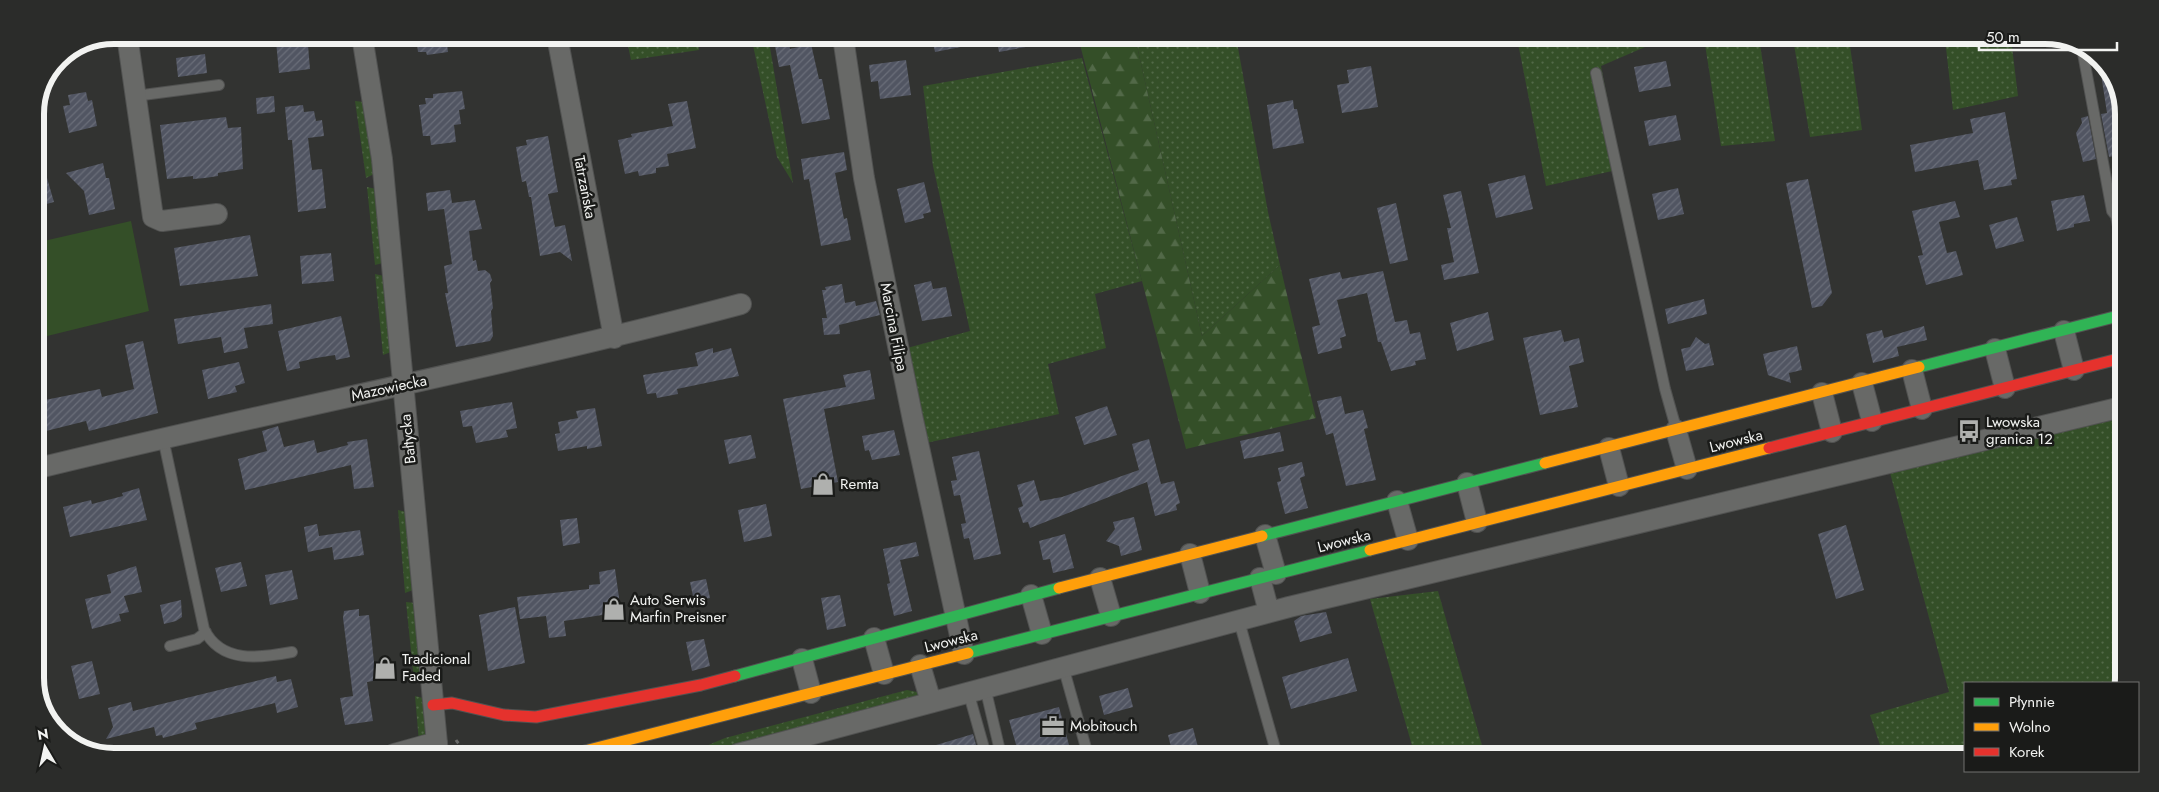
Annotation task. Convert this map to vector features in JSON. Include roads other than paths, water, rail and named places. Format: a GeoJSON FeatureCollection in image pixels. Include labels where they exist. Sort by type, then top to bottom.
{"type":"FeatureCollection","features":[{"type":"Feature","properties":{"kind":"street"},"geometry":{"type":"LineString","coordinates":[[128,44],[153,217],[162,221],[217,214]]}},
{"type":"Feature","properties":{"kind":"street","name":"Bałtycka"},"geometry":{"type":"LineString","coordinates":[[363,44],[382,159],[433,705],[443,744]]}},
{"type":"Feature","properties":{"kind":"street","name":"Tatrzańska"},"geometry":{"type":"LineString","coordinates":[[559,44],[614,338]]}},
{"type":"Feature","properties":{"kind":"street","name":"Marcina Filipa"},"geometry":{"type":"LineString","coordinates":[[844,44],[864,178],[964,654]]}},
{"type":"Feature","properties":{"kind":"street","name":"Mazowiecka"},"geometry":{"type":"LineString","coordinates":[[44,467],[163,438],[614,338],[742,304]]}},
{"type":"Feature","properties":{"kind":"street"},"geometry":{"type":"LineString","coordinates":[[433,705],[452,703],[504,715],[536,718],[684,689],[802,659],[1031,595],[1822,394],[2115,317]]}},
{"type":"Feature","properties":{"kind":"street"},"geometry":{"type":"LineString","coordinates":[[2064,331],[2074,370]]}},
{"type":"Feature","properties":{"kind":"street"},"geometry":{"type":"LineString","coordinates":[[1994,349],[2005,388]]}},
{"type":"Feature","properties":{"kind":"street","name":"Lwowska"},"geometry":{"type":"LineString","coordinates":[[596,748],[2115,360]]}},
{"type":"Feature","properties":{"kind":"street"},"geometry":{"type":"LineString","coordinates":[[1912,370],[1922,409]]}},
{"type":"Feature","properties":{"kind":"street"},"geometry":{"type":"LineString","coordinates":[[1862,383],[1872,421]]}},
{"type":"Feature","properties":{"kind":"street"},"geometry":{"type":"LineString","coordinates":[[1822,394],[1832,432]]}},
{"type":"Feature","properties":{"kind":"street"},"geometry":{"type":"LineString","coordinates":[[760,748],[1269,612],[2115,409]]}},
{"type":"Feature","properties":{"kind":"street"},"geometry":{"type":"LineString","coordinates":[[1676,430],[1687,469]]}},
{"type":"Feature","properties":{"kind":"street"},"geometry":{"type":"LineString","coordinates":[[1609,448],[1619,486]]}},
{"type":"Feature","properties":{"kind":"street"},"geometry":{"type":"LineString","coordinates":[[1467,484],[1477,522]]}},
{"type":"Feature","properties":{"kind":"street"},"geometry":{"type":"LineString","coordinates":[[1397,501],[1408,540]]}},
{"type":"Feature","properties":{"kind":"street"},"geometry":{"type":"LineString","coordinates":[[1265,535],[1269,612]]}},
{"type":"Feature","properties":{"kind":"street"},"geometry":{"type":"LineString","coordinates":[[1190,554],[1200,593]]}},
{"type":"Feature","properties":{"kind":"street"},"geometry":{"type":"LineString","coordinates":[[1100,578],[1111,616]]}},
{"type":"Feature","properties":{"kind":"street"},"geometry":{"type":"LineString","coordinates":[[1031,595],[1042,634]]}},
{"type":"Feature","properties":{"kind":"street"},"geometry":{"type":"LineString","coordinates":[[874,638],[884,674]]}},
{"type":"Feature","properties":{"kind":"street"},"geometry":{"type":"LineString","coordinates":[[802,659],[811,693]]}},
{"type":"Feature","properties":{"kind":"street"},"geometry":{"type":"LineString","coordinates":[[920,665],[931,702]]}},
{"type":"Feature","properties":{"kind":"street"},"geometry":{"type":"LineString","coordinates":[[423,748],[443,744]]}},
{"type":"Feature","properties":{"kind":"lane"},"geometry":{"type":"LineString","coordinates":[[2083,55],[2112,211],[2115,215]]}},
{"type":"Feature","properties":{"kind":"lane"},"geometry":{"type":"LineString","coordinates":[[1596,73],[1665,389],[1676,430]]}},
{"type":"Feature","properties":{"kind":"lane"},"geometry":{"type":"LineString","coordinates":[[135,96],[219,85]]}},
{"type":"Feature","properties":{"kind":"lane"},"geometry":{"type":"LineString","coordinates":[[163,438],[206,632],[217,646],[237,655],[258,657],[292,652]]}},
{"type":"Feature","properties":{"kind":"lane"},"geometry":{"type":"LineString","coordinates":[[1239,621],[1275,748]]}},
{"type":"Feature","properties":{"kind":"lane"},"geometry":{"type":"LineString","coordinates":[[170,646],[197,640],[206,632]]}},
{"type":"Feature","properties":{"kind":"lane"},"geometry":{"type":"LineString","coordinates":[[1063,666],[1086,748]]}},
{"type":"Feature","properties":{"kind":"lane"},"geometry":{"type":"LineString","coordinates":[[977,689],[985,748]]}},
{"type":"Feature","properties":{"kind":"lane"},"geometry":{"type":"LineString","coordinates":[[977,689],[998,748]]}},
{"type":"Feature","properties":{"kind":"place","name":"Lwowska granica 12"},"geometry":{"type":"Point","coordinates":[1969,431]}},
{"type":"Feature","properties":{"kind":"place","name":"Remta"},"geometry":{"type":"Point","coordinates":[823,484]}},
{"type":"Feature","properties":{"kind":"place","name":"Auto Serwis Marfin Preisner"},"geometry":{"type":"Point","coordinates":[614,609]}},
{"type":"Feature","properties":{"kind":"place","name":"Tradicional Faded"},"geometry":{"type":"Point","coordinates":[385,668]}},
{"type":"Feature","properties":{"kind":"place","name":"Mobitouch"},"geometry":{"type":"Point","coordinates":[1053,726]}}]}
